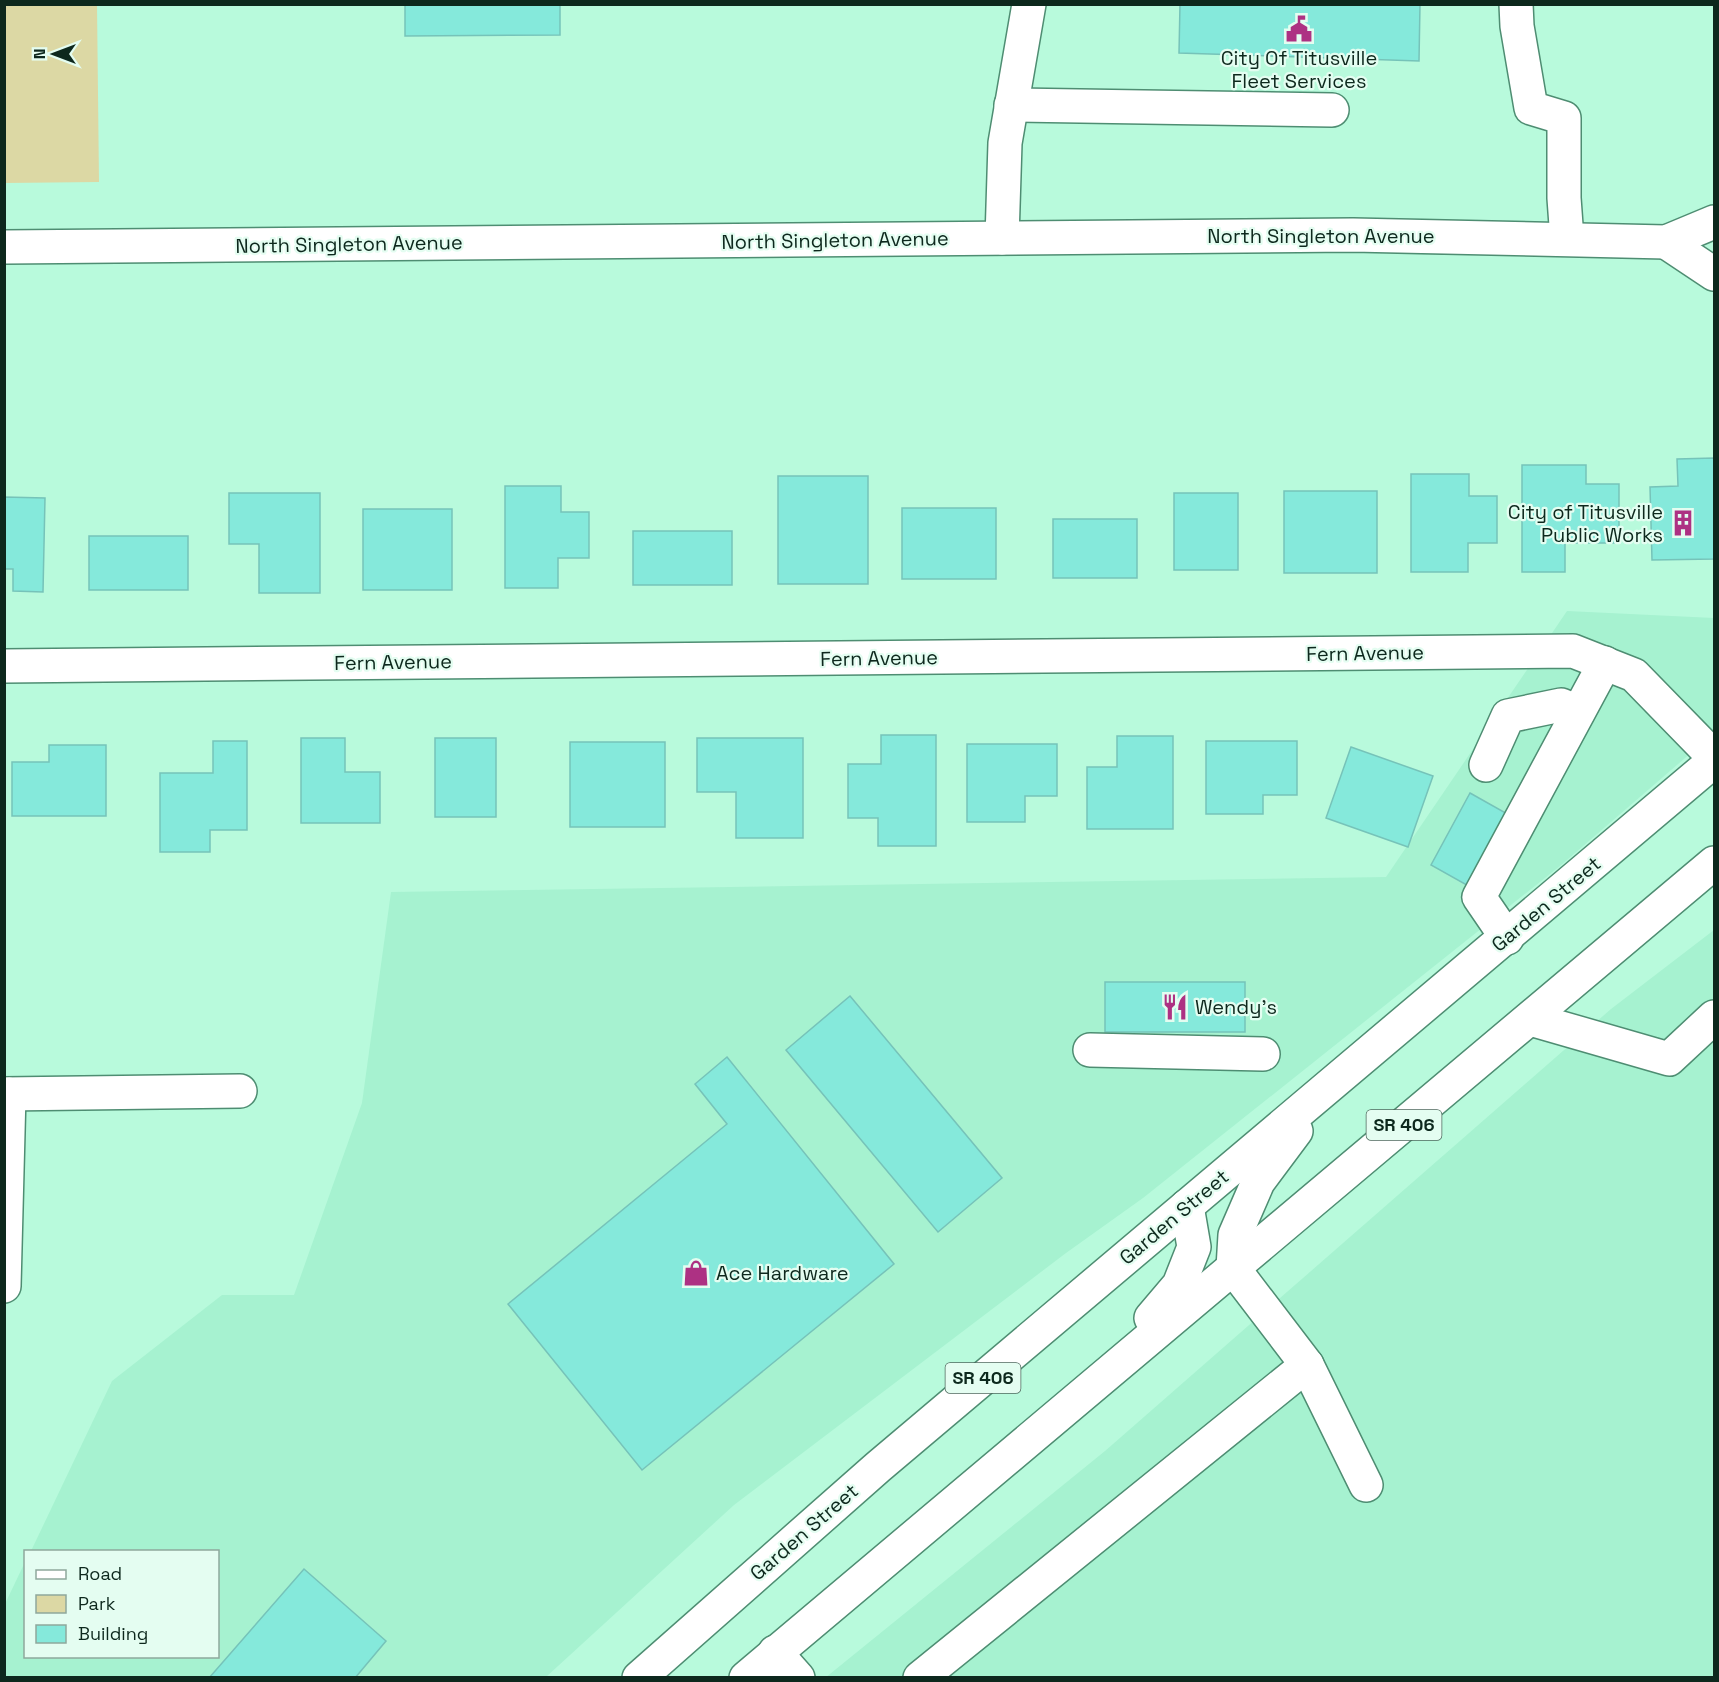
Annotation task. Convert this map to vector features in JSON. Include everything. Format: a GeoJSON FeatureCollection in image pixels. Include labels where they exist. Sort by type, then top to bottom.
{"type":"FeatureCollection","features":[{"type":"Feature","properties":{"kind":"street"},"geometry":{"type":"LineString","coordinates":[[1002,238],[1005,143],[1029,4]]}},
{"type":"Feature","properties":{"kind":"street"},"geometry":{"type":"LineString","coordinates":[[1516,4],[1516,26],[1531,108],[1564,118],[1564,198],[1567,239]]}},
{"type":"Feature","properties":{"kind":"street"},"geometry":{"type":"LineString","coordinates":[[1011,105],[1332,110]]}},
{"type":"Feature","properties":{"kind":"street","name":"North Singleton Avenue"},"geometry":{"type":"LineString","coordinates":[[4,247],[1353,235],[1666,242],[1714,222]]}},
{"type":"Feature","properties":{"kind":"street"},"geometry":{"type":"LineString","coordinates":[[1666,242],[1714,274]]}},
{"type":"Feature","properties":{"kind":"street","name":"Fern Avenue"},"geometry":{"type":"LineString","coordinates":[[4,666],[1573,651],[1634,675],[1714,759]]}},
{"type":"Feature","properties":{"kind":"street"},"geometry":{"type":"LineString","coordinates":[[1507,938],[1479,897],[1605,663]]}},
{"type":"Feature","properties":{"kind":"street"},"geometry":{"type":"LineString","coordinates":[[1486,765],[1509,716],[1561,705],[1578,712]]}},
{"type":"Feature","properties":{"kind":"street","name":"Garden Street"},"geometry":{"type":"LineString","coordinates":[[639,1677],[878,1467],[1507,938],[1714,759]]}},
{"type":"Feature","properties":{"kind":"street","name":"SR 406"},"geometry":{"type":"LineString","coordinates":[[746,1677],[1714,863]]}},
{"type":"Feature","properties":{"kind":"street"},"geometry":{"type":"LineString","coordinates":[[1530,1019],[1669,1059],[1714,1017]]}},
{"type":"Feature","properties":{"kind":"street"},"geometry":{"type":"LineString","coordinates":[[1090,1050],[1263,1054]]}},
{"type":"Feature","properties":{"kind":"street"},"geometry":{"type":"LineString","coordinates":[[1332,1084],[1258,1182],[1234,1235],[1233,1269],[1307,1365],[1366,1485]]}},
{"type":"Feature","properties":{"kind":"street"},"geometry":{"type":"LineString","coordinates":[[4,1286],[7,1275],[7,1094],[240,1091]]}},
{"type":"Feature","properties":{"kind":"street"},"geometry":{"type":"LineString","coordinates":[[1094,1386],[1179,1285],[1194,1247],[1187,1206]]}},
{"type":"Feature","properties":{"kind":"street"},"geometry":{"type":"LineString","coordinates":[[921,1677],[1307,1365]]}},
{"type":"Feature","properties":{"kind":"street"},"geometry":{"type":"LineString","coordinates":[[775,1652],[798,1677]]}},
{"type":"Feature","properties":{"kind":"shaded area"},"geometry":{"type":"Polygon","coordinates":[[[1567,611],[1714,618],[1714,733],[1560,866],[1143,1198],[1066,1253],[734,1505],[546,1677],[5,1677],[4,1606],[24,1564],[24,1658],[219,1658],[219,1550],[31,1550],[112,1381],[222,1295],[294,1295],[362,1103],[391,892],[1386,877],[1567,611]]]}},
{"type":"Feature","properties":{"kind":"shaded area"},"geometry":{"type":"Polygon","coordinates":[[[1714,930],[1714,1677],[825,1678],[1105,1451],[1611,1009],[1714,930]]]}},
{"type":"Feature","properties":{"kind":"green space"},"geometry":{"type":"Polygon","coordinates":[[[4,5],[97,5],[99,182],[5,183],[4,5]]]}},
{"type":"Feature","properties":{"kind":"building"},"geometry":{"type":"Polygon","coordinates":[[[405,4],[560,4],[560,35],[405,36],[405,4]]]}},
{"type":"Feature","properties":{"kind":"building","name":"City Of Titusville Fleet Services"},"geometry":{"type":"Polygon","coordinates":[[[1180,4],[1420,4],[1419,61],[1179,53],[1180,4]]]}},
{"type":"Feature","properties":{"kind":"building","name":"City of Titusville Public Works"},"geometry":{"type":"Polygon","coordinates":[[[1714,458],[1714,559],[1652,560],[1650,487],[1678,486],[1677,459],[1714,458]]]}},
{"type":"Feature","properties":{"kind":"building"},"geometry":{"type":"Polygon","coordinates":[[[1522,465],[1586,465],[1586,484],[1619,484],[1619,543],[1565,543],[1565,572],[1522,572],[1522,465]]]}},
{"type":"Feature","properties":{"kind":"building"},"geometry":{"type":"Polygon","coordinates":[[[1411,474],[1469,474],[1469,496],[1497,496],[1497,543],[1468,543],[1468,572],[1411,572],[1411,474]]]}},
{"type":"Feature","properties":{"kind":"building"},"geometry":{"type":"Polygon","coordinates":[[[778,476],[868,476],[868,584],[778,584],[778,476]]]}},
{"type":"Feature","properties":{"kind":"building"},"geometry":{"type":"Polygon","coordinates":[[[505,486],[561,486],[561,512],[589,512],[589,558],[558,558],[558,588],[505,588],[505,486]]]}},
{"type":"Feature","properties":{"kind":"building"},"geometry":{"type":"Polygon","coordinates":[[[1284,491],[1377,491],[1377,573],[1284,573],[1284,491]]]}},
{"type":"Feature","properties":{"kind":"building"},"geometry":{"type":"Polygon","coordinates":[[[229,493],[320,493],[320,593],[259,593],[259,544],[229,544],[229,493]]]}},
{"type":"Feature","properties":{"kind":"building"},"geometry":{"type":"Polygon","coordinates":[[[1174,493],[1238,493],[1238,570],[1174,570],[1174,493]]]}},
{"type":"Feature","properties":{"kind":"building"},"geometry":{"type":"Polygon","coordinates":[[[4,497],[45,498],[43,592],[13,591],[13,569],[4,569],[4,497]]]}},
{"type":"Feature","properties":{"kind":"building"},"geometry":{"type":"Polygon","coordinates":[[[902,508],[996,508],[996,579],[902,579],[902,508]]]}},
{"type":"Feature","properties":{"kind":"building"},"geometry":{"type":"Polygon","coordinates":[[[363,509],[452,509],[452,590],[363,590],[363,509]]]}},
{"type":"Feature","properties":{"kind":"building"},"geometry":{"type":"Polygon","coordinates":[[[1053,519],[1137,519],[1137,578],[1053,578],[1053,519]]]}},
{"type":"Feature","properties":{"kind":"building"},"geometry":{"type":"Polygon","coordinates":[[[633,531],[732,531],[732,585],[633,585],[633,531]]]}},
{"type":"Feature","properties":{"kind":"building"},"geometry":{"type":"Polygon","coordinates":[[[89,536],[188,536],[188,590],[89,590],[89,536]]]}},
{"type":"Feature","properties":{"kind":"building"},"geometry":{"type":"Polygon","coordinates":[[[881,735],[936,735],[936,846],[878,846],[878,818],[848,818],[848,764],[881,764],[881,735]]]}},
{"type":"Feature","properties":{"kind":"building"},"geometry":{"type":"Polygon","coordinates":[[[1117,736],[1173,736],[1173,829],[1087,829],[1087,767],[1117,767],[1117,736]]]}},
{"type":"Feature","properties":{"kind":"building"},"geometry":{"type":"Polygon","coordinates":[[[301,738],[345,738],[345,772],[380,772],[380,823],[301,823],[301,738]]]}},
{"type":"Feature","properties":{"kind":"building"},"geometry":{"type":"Polygon","coordinates":[[[435,738],[496,738],[496,817],[435,817],[435,738]]]}},
{"type":"Feature","properties":{"kind":"building"},"geometry":{"type":"Polygon","coordinates":[[[697,738],[803,738],[803,838],[736,838],[736,792],[697,792],[697,738]]]}},
{"type":"Feature","properties":{"kind":"building"},"geometry":{"type":"Polygon","coordinates":[[[213,741],[247,741],[247,830],[210,830],[210,852],[160,852],[160,773],[213,773],[213,741]]]}},
{"type":"Feature","properties":{"kind":"building"},"geometry":{"type":"Polygon","coordinates":[[[1206,741],[1297,741],[1297,795],[1263,795],[1263,814],[1206,814],[1206,741]]]}},
{"type":"Feature","properties":{"kind":"building"},"geometry":{"type":"Polygon","coordinates":[[[570,742],[665,742],[665,827],[570,827],[570,742]]]}},
{"type":"Feature","properties":{"kind":"building"},"geometry":{"type":"Polygon","coordinates":[[[967,744],[1057,744],[1057,796],[1025,796],[1025,822],[967,822],[967,744]]]}},
{"type":"Feature","properties":{"kind":"building"},"geometry":{"type":"Polygon","coordinates":[[[49,745],[106,745],[106,816],[12,816],[12,762],[49,762],[49,745]]]}},
{"type":"Feature","properties":{"kind":"building"},"geometry":{"type":"Polygon","coordinates":[[[1351,747],[1433,776],[1408,847],[1326,818],[1351,747]]]}},
{"type":"Feature","properties":{"kind":"building"},"geometry":{"type":"Polygon","coordinates":[[[1470,793],[1511,816],[1472,888],[1431,865],[1470,793]]]}},
{"type":"Feature","properties":{"kind":"building","name":"Wendy's"},"geometry":{"type":"Polygon","coordinates":[[[1105,982],[1245,982],[1245,1032],[1105,1032],[1105,982]]]}},
{"type":"Feature","properties":{"kind":"building"},"geometry":{"type":"Polygon","coordinates":[[[850,996],[1002,1178],[938,1232],[786,1050],[850,996]]]}},
{"type":"Feature","properties":{"kind":"building"},"geometry":{"type":"Polygon","coordinates":[[[727,1057],[894,1264],[642,1470],[508,1304],[727,1124],[695,1084],[727,1057]]]}},
{"type":"Feature","properties":{"kind":"building"},"geometry":{"type":"Polygon","coordinates":[[[304,1569],[386,1641],[355,1678],[209,1678],[304,1569]]]}},
{"type":"Feature","properties":{"kind":"place","name":"City Of Titusville Fleet Services"},"geometry":{"type":"Point","coordinates":[1299,29]}},
{"type":"Feature","properties":{"kind":"place","name":"City of Titusville Public Works"},"geometry":{"type":"Point","coordinates":[1683,523]}},
{"type":"Feature","properties":{"kind":"place","name":"Wendy's"},"geometry":{"type":"Point","coordinates":[1175,1007]}},
{"type":"Feature","properties":{"kind":"place","name":"Ace Hardware"},"geometry":{"type":"Point","coordinates":[696,1273]}}]}
